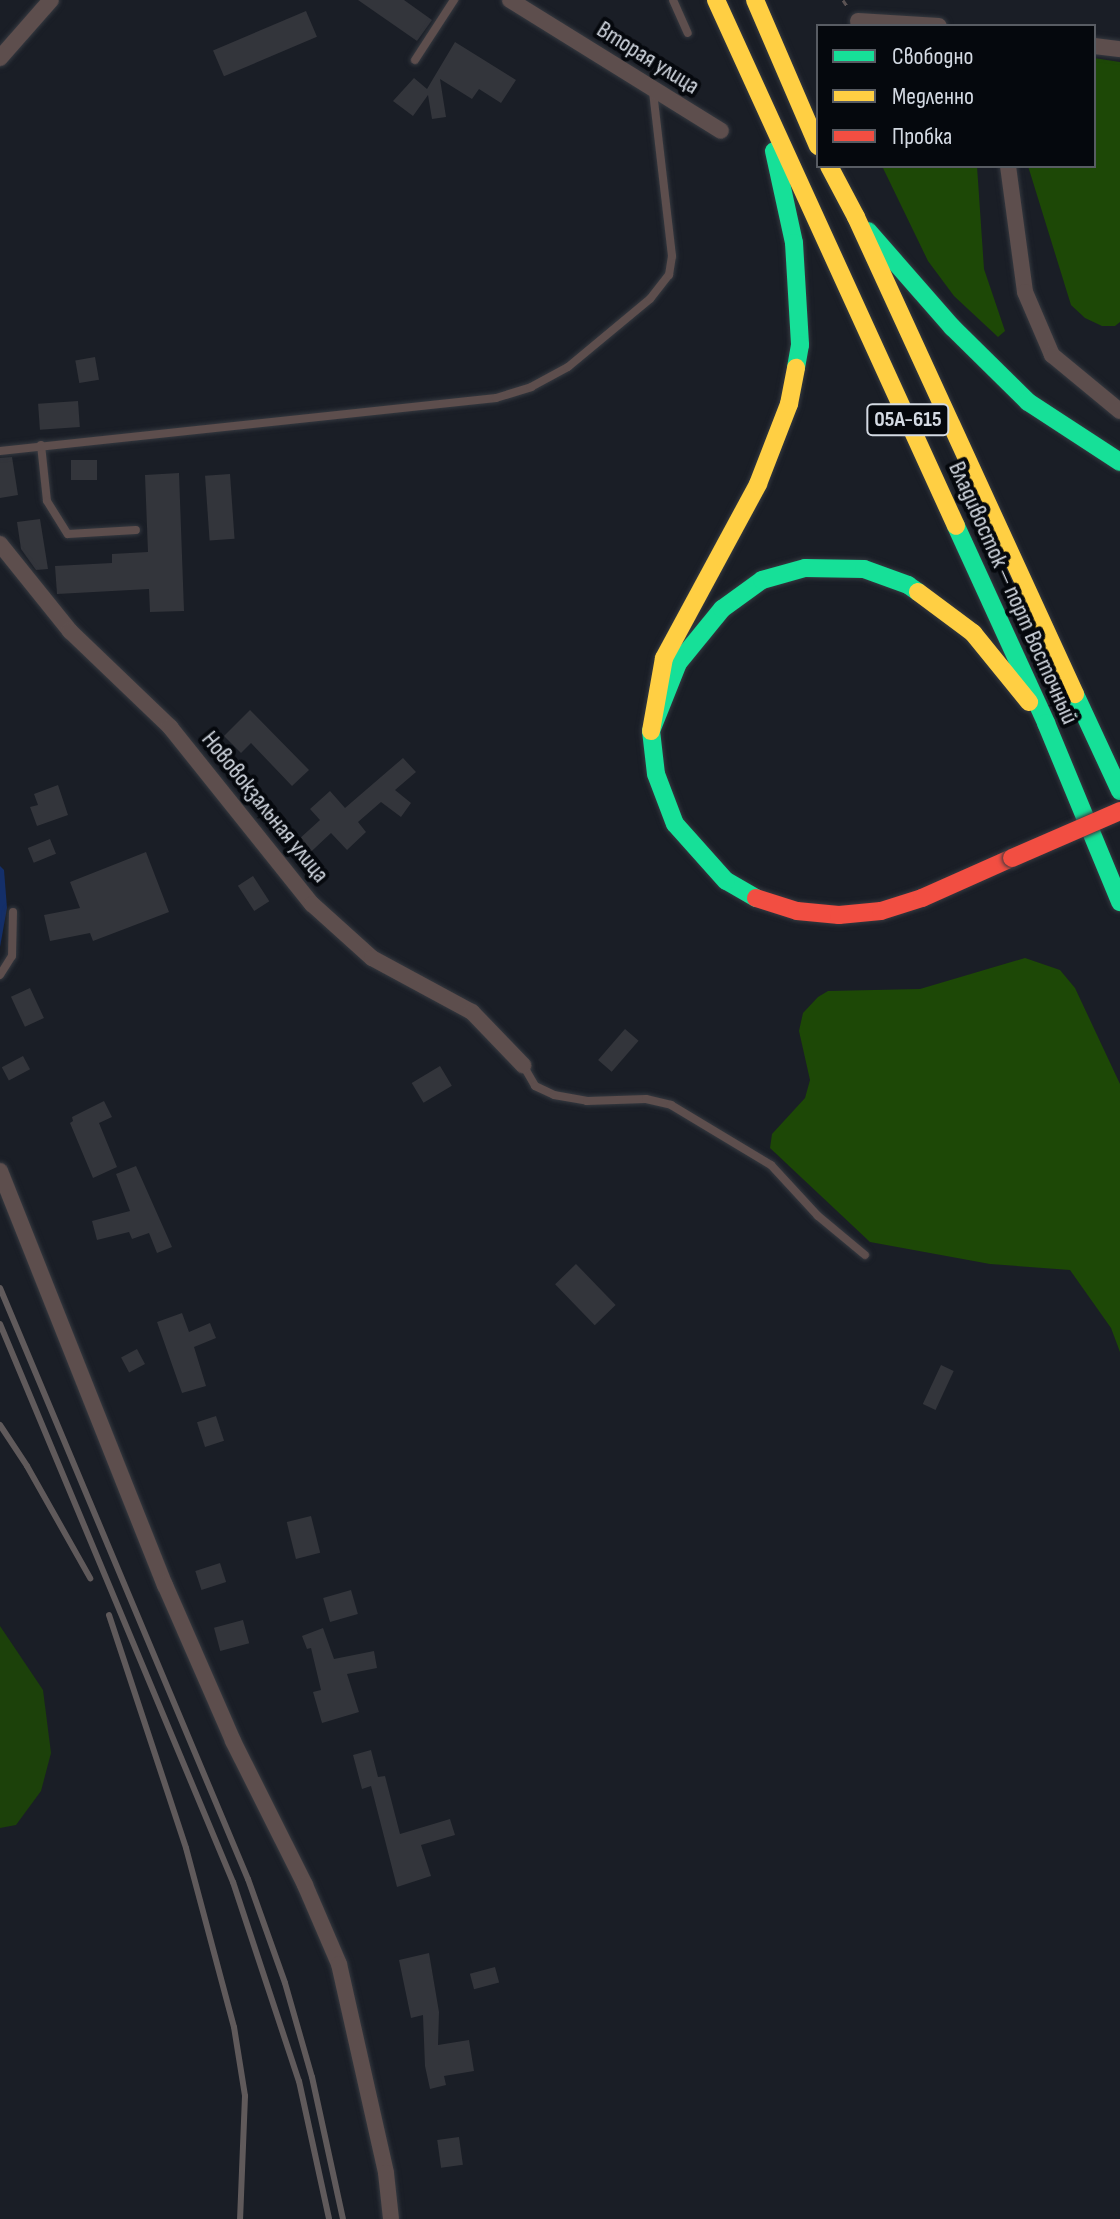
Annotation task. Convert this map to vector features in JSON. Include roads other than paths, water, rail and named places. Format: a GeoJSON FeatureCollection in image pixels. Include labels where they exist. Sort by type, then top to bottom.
{"type":"FeatureCollection","features":[{"type":"Feature","properties":{"kind":"main road","name":"Владивосток — порт Восточный"},"geometry":{"type":"LineString","coordinates":[[716,0],[1046,723],[1120,902]]}},
{"type":"Feature","properties":{"kind":"main road"},"geometry":{"type":"LineString","coordinates":[[755,0],[816,141]]}},
{"type":"Feature","properties":{"kind":"main road"},"geometry":{"type":"LineString","coordinates":[[770,117],[778,180],[794,243],[800,345],[789,404],[758,484],[664,658],[651,731],[656,774],[675,824],[726,881],[764,902],[797,911],[839,915],[881,911],[922,898],[1120,811]]}},
{"type":"Feature","properties":{"kind":"main road","name":"Владивосток — порт Восточный"},"geometry":{"type":"LineString","coordinates":[[830,168],[856,217],[1120,791]]}},
{"type":"Feature","properties":{"kind":"main road"},"geometry":{"type":"LineString","coordinates":[[856,217],[952,327],[1028,402],[1120,462]]}},
{"type":"Feature","properties":{"kind":"main road"},"geometry":{"type":"LineString","coordinates":[[651,731],[678,663],[692,642],[722,609],[762,580],[805,568],[864,569],[908,585],[973,633],[1046,723]]}},
{"type":"Feature","properties":{"kind":"street"},"geometry":{"type":"LineString","coordinates":[[0,58],[51,0]]}},
{"type":"Feature","properties":{"kind":"street","name":"Вторая улица"},"geometry":{"type":"LineString","coordinates":[[510,0],[721,131]]}},
{"type":"Feature","properties":{"kind":"street"},"geometry":{"type":"LineString","coordinates":[[858,21],[907,24]]}},
{"type":"Feature","properties":{"kind":"street"},"geometry":{"type":"LineString","coordinates":[[1096,46],[1120,49]]}},
{"type":"Feature","properties":{"kind":"street"},"geometry":{"type":"LineString","coordinates":[[1008,168],[1025,292],[1052,355],[1120,411]]}},
{"type":"Feature","properties":{"kind":"street","name":"Нововокзальная улица"},"geometry":{"type":"LineString","coordinates":[[0,544],[70,631],[170,727],[312,904],[372,958],[472,1012],[523,1065]]}},
{"type":"Feature","properties":{"kind":"street"},"geometry":{"type":"LineString","coordinates":[[0,1171],[171,1599],[233,1741],[305,1885],[339,1964],[386,2173],[391,2219]]}},
{"type":"Feature","properties":{"kind":"lane"},"geometry":{"type":"LineString","coordinates":[[415,60],[454,0]]}},
{"type":"Feature","properties":{"kind":"lane"},"geometry":{"type":"LineString","coordinates":[[673,0],[688,33]]}},
{"type":"Feature","properties":{"kind":"lane"},"geometry":{"type":"LineString","coordinates":[[0,451],[496,398],[531,387],[568,367],[650,299],[669,275],[672,256],[653,91]]}},
{"type":"Feature","properties":{"kind":"lane"},"geometry":{"type":"LineString","coordinates":[[41,445],[47,501],[68,534],[136,530]]}},
{"type":"Feature","properties":{"kind":"lane"},"geometry":{"type":"LineString","coordinates":[[0,975],[12,956],[13,912]]}},
{"type":"Feature","properties":{"kind":"lane"},"geometry":{"type":"LineString","coordinates":[[523,1065],[535,1086],[554,1095],[587,1101],[646,1099],[671,1105],[771,1165],[818,1216],[865,1255]]}},
{"type":"Feature","properties":{"kind":"water"},"geometry":{"type":"Polygon","coordinates":[[[0,866],[4,870],[7,908],[0,947],[0,866]]]}},
{"type":"Feature","properties":{"kind":"railway"},"geometry":{"type":"LineString","coordinates":[[0,1288],[248,1879],[285,1983],[312,2077],[343,2219]]}},
{"type":"Feature","properties":{"kind":"railway"},"geometry":{"type":"LineString","coordinates":[[0,1324],[233,1882],[299,2081],[329,2219]]}},
{"type":"Feature","properties":{"kind":"railway"},"geometry":{"type":"LineString","coordinates":[[0,1425],[27,1466],[90,1578]]}},
{"type":"Feature","properties":{"kind":"railway"},"geometry":{"type":"LineString","coordinates":[[109,1615],[186,1848],[234,2027],[245,2096],[240,2219]]}}]}
